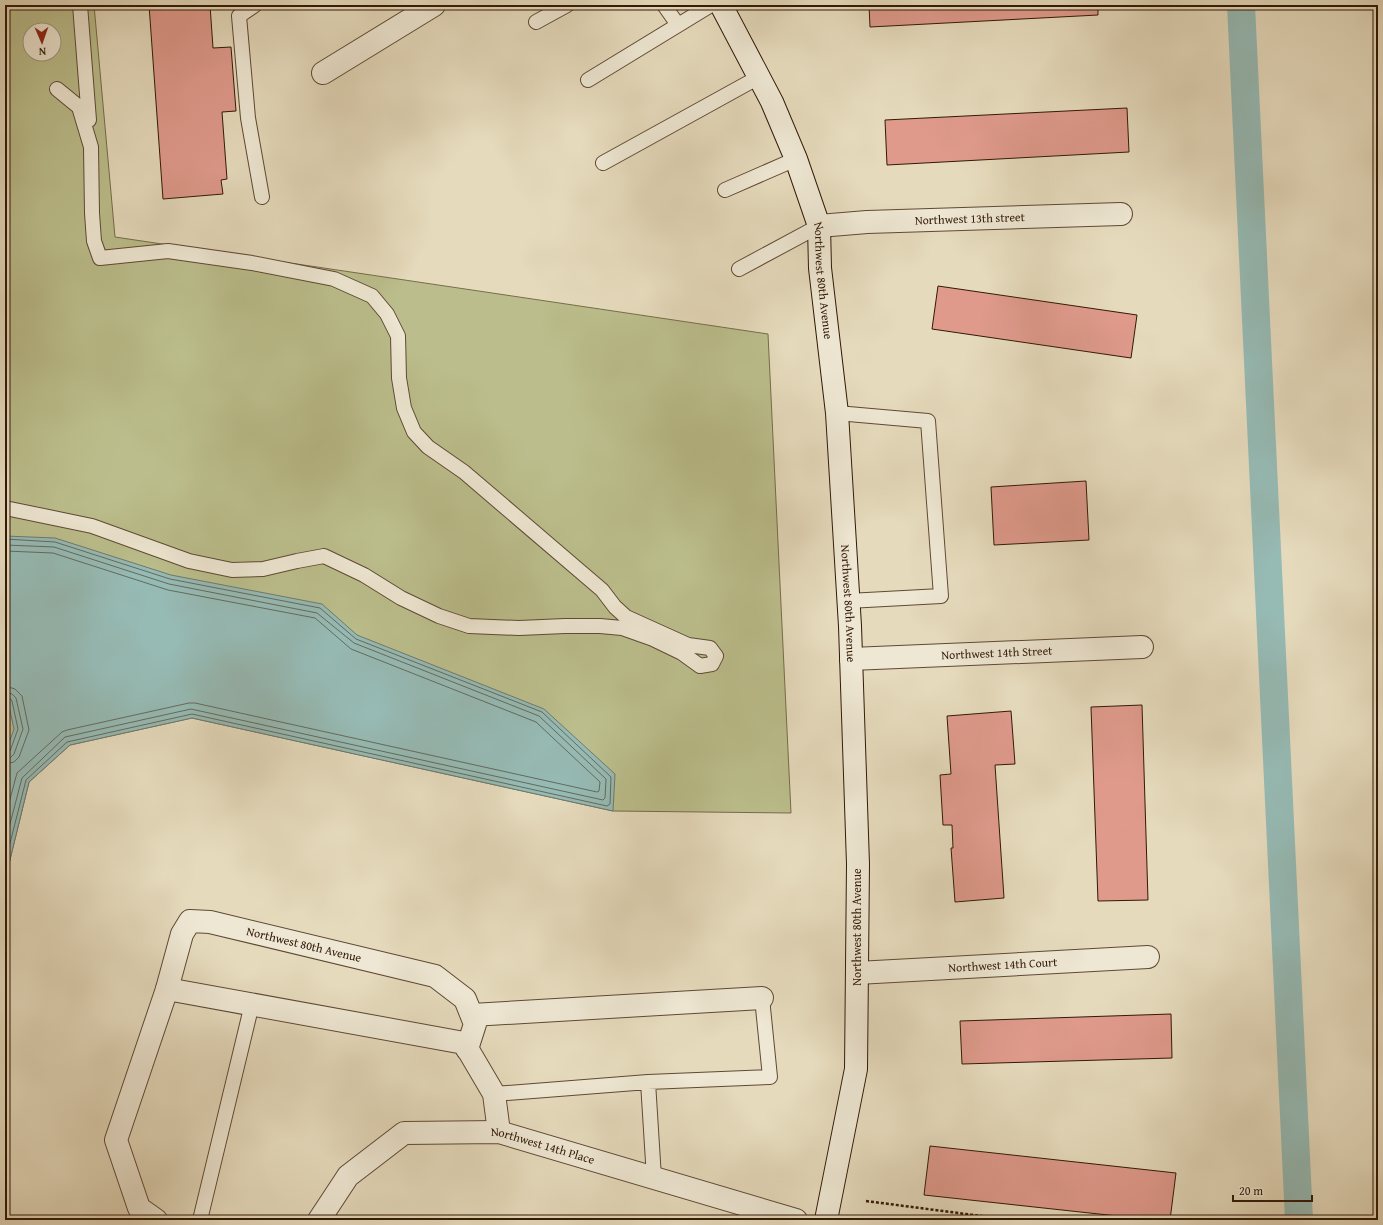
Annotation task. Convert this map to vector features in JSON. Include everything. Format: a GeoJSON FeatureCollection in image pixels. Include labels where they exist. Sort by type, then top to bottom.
{"type":"FeatureCollection","features":[{"type":"Feature","properties":{"kind":"street"},"geometry":{"type":"LineString","coordinates":[[323,73],[434,5]]}},
{"type":"Feature","properties":{"kind":"street","name":"Northwest 80th Avenue"},"geometry":{"type":"LineString","coordinates":[[721,5],[772,102],[796,160],[818,226],[820,268],[836,413],[851,659],[858,864],[856,1069],[826,1220]]}},
{"type":"Feature","properties":{"kind":"street","name":"Northwest 13th street"},"geometry":{"type":"LineString","coordinates":[[818,226],[867,222],[1121,214]]}},
{"type":"Feature","properties":{"kind":"street","name":"Northwest 14th Street"},"geometry":{"type":"LineString","coordinates":[[851,659],[1142,647]]}},
{"type":"Feature","properties":{"kind":"street","name":"Northwest 80th Avenue"},"geometry":{"type":"LineString","coordinates":[[156,1220],[139,1208],[116,1140],[167,989],[182,934],[190,921],[210,922],[435,976],[465,999],[475,1024],[467,1049]]}},
{"type":"Feature","properties":{"kind":"street","name":"Northwest 14th Court"},"geometry":{"type":"LineString","coordinates":[[857,973],[1148,957]]}},
{"type":"Feature","properties":{"kind":"street"},"geometry":{"type":"LineString","coordinates":[[167,989],[464,1043],[494,1094],[499,1132]]}},
{"type":"Feature","properties":{"kind":"street"},"geometry":{"type":"LineString","coordinates":[[472,1015],[762,998]]}},
{"type":"Feature","properties":{"kind":"street","name":"Northwest 14th Place"},"geometry":{"type":"LineString","coordinates":[[319,1220],[348,1176],[404,1133],[499,1132],[796,1220]]}},
{"type":"Feature","properties":{"kind":"lane"},"geometry":{"type":"LineString","coordinates":[[5,508],[92,526],[188,561],[232,570],[263,569],[324,556],[364,575],[401,598],[439,616],[469,626],[519,628],[600,626],[622,628],[653,639],[682,653],[700,666],[712,664],[716,656],[710,648],[688,645],[626,617],[615,608],[602,590],[538,534],[464,472],[428,447],[414,432],[404,408],[400,378],[398,336],[387,314],[372,296],[334,279],[168,251],[100,258],[94,241],[91,147],[80,5]]}},
{"type":"Feature","properties":{"kind":"lane"},"geometry":{"type":"LineString","coordinates":[[255,5],[239,10],[248,118],[262,196]]}},
{"type":"Feature","properties":{"kind":"lane"},"geometry":{"type":"LineString","coordinates":[[536,22],[567,5]]}},
{"type":"Feature","properties":{"kind":"lane"},"geometry":{"type":"LineString","coordinates":[[664,5],[678,25]]}},
{"type":"Feature","properties":{"kind":"lane"},"geometry":{"type":"LineString","coordinates":[[588,80],[711,5]]}},
{"type":"Feature","properties":{"kind":"lane"},"geometry":{"type":"LineString","coordinates":[[603,163],[759,77]]}},
{"type":"Feature","properties":{"kind":"lane"},"geometry":{"type":"LineString","coordinates":[[57,89],[79,106],[91,147]]}},
{"type":"Feature","properties":{"kind":"lane"},"geometry":{"type":"LineString","coordinates":[[725,190],[796,160]]}},
{"type":"Feature","properties":{"kind":"lane"},"geometry":{"type":"LineString","coordinates":[[739,269],[818,226]]}},
{"type":"Feature","properties":{"kind":"lane"},"geometry":{"type":"LineString","coordinates":[[836,413],[928,421],[940,596],[848,601]]}},
{"type":"Feature","properties":{"kind":"lane"},"geometry":{"type":"LineString","coordinates":[[494,1094],[648,1082],[770,1077],[762,998]]}},
{"type":"Feature","properties":{"kind":"lane"},"geometry":{"type":"LineString","coordinates":[[200,1220],[252,1004]]}},
{"type":"Feature","properties":{"kind":"lane"},"geometry":{"type":"LineString","coordinates":[[648,1082],[654,1178]]}},
{"type":"Feature","properties":{"kind":"path"},"geometry":{"type":"LineString","coordinates":[[866,1201],[1012,1220]]}},
{"type":"Feature","properties":{"kind":"green space"},"geometry":{"type":"Polygon","coordinates":[[[5,5],[94,5],[115,237],[768,334],[791,813],[613,811],[192,718],[70,745],[29,782],[5,880],[5,5]]]}},
{"type":"Feature","properties":{"kind":"water"},"geometry":{"type":"Polygon","coordinates":[[[5,536],[55,538],[171,575],[322,604],[357,635],[544,709],[615,774],[613,811],[192,718],[70,745],[29,782],[5,880],[5,754],[14,729],[8,702],[5,701],[5,536]]]}},
{"type":"Feature","properties":{"kind":"building"},"geometry":{"type":"Polygon","coordinates":[[[149,5],[210,5],[213,48],[231,47],[236,111],[222,112],[227,179],[221,180],[223,194],[163,199],[149,5]]]}},
{"type":"Feature","properties":{"kind":"building"},"geometry":{"type":"Polygon","coordinates":[[[869,5],[1098,5],[1098,15],[870,27],[869,5]]]}},
{"type":"Feature","properties":{"kind":"building"},"geometry":{"type":"Polygon","coordinates":[[[1127,108],[1129,152],[887,165],[885,120],[1127,108]]]}},
{"type":"Feature","properties":{"kind":"building"},"geometry":{"type":"Polygon","coordinates":[[[938,286],[1137,315],[1131,358],[932,329],[938,286]]]}},
{"type":"Feature","properties":{"kind":"building"},"geometry":{"type":"Polygon","coordinates":[[[1086,481],[1089,540],[994,545],[991,487],[1086,481]]]}},
{"type":"Feature","properties":{"kind":"building"},"geometry":{"type":"Polygon","coordinates":[[[1142,705],[1148,900],[1098,901],[1091,707],[1142,705]]]}},
{"type":"Feature","properties":{"kind":"building"},"geometry":{"type":"Polygon","coordinates":[[[1011,711],[1015,764],[995,765],[1004,898],[955,902],[951,848],[953,848],[952,825],[943,825],[940,775],[951,774],[947,716],[1011,711]]]}},
{"type":"Feature","properties":{"kind":"building"},"geometry":{"type":"Polygon","coordinates":[[[1171,1014],[1172,1058],[962,1064],[960,1021],[1171,1014]]]}},
{"type":"Feature","properties":{"kind":"building"},"geometry":{"type":"Polygon","coordinates":[[[930,1146],[1176,1173],[1170,1220],[1154,1220],[924,1195],[930,1146]]]}},
{"type":"Feature","properties":{"kind":"waterway"},"geometry":{"type":"LineString","coordinates":[[1241,5],[1299,1220]]}}]}
